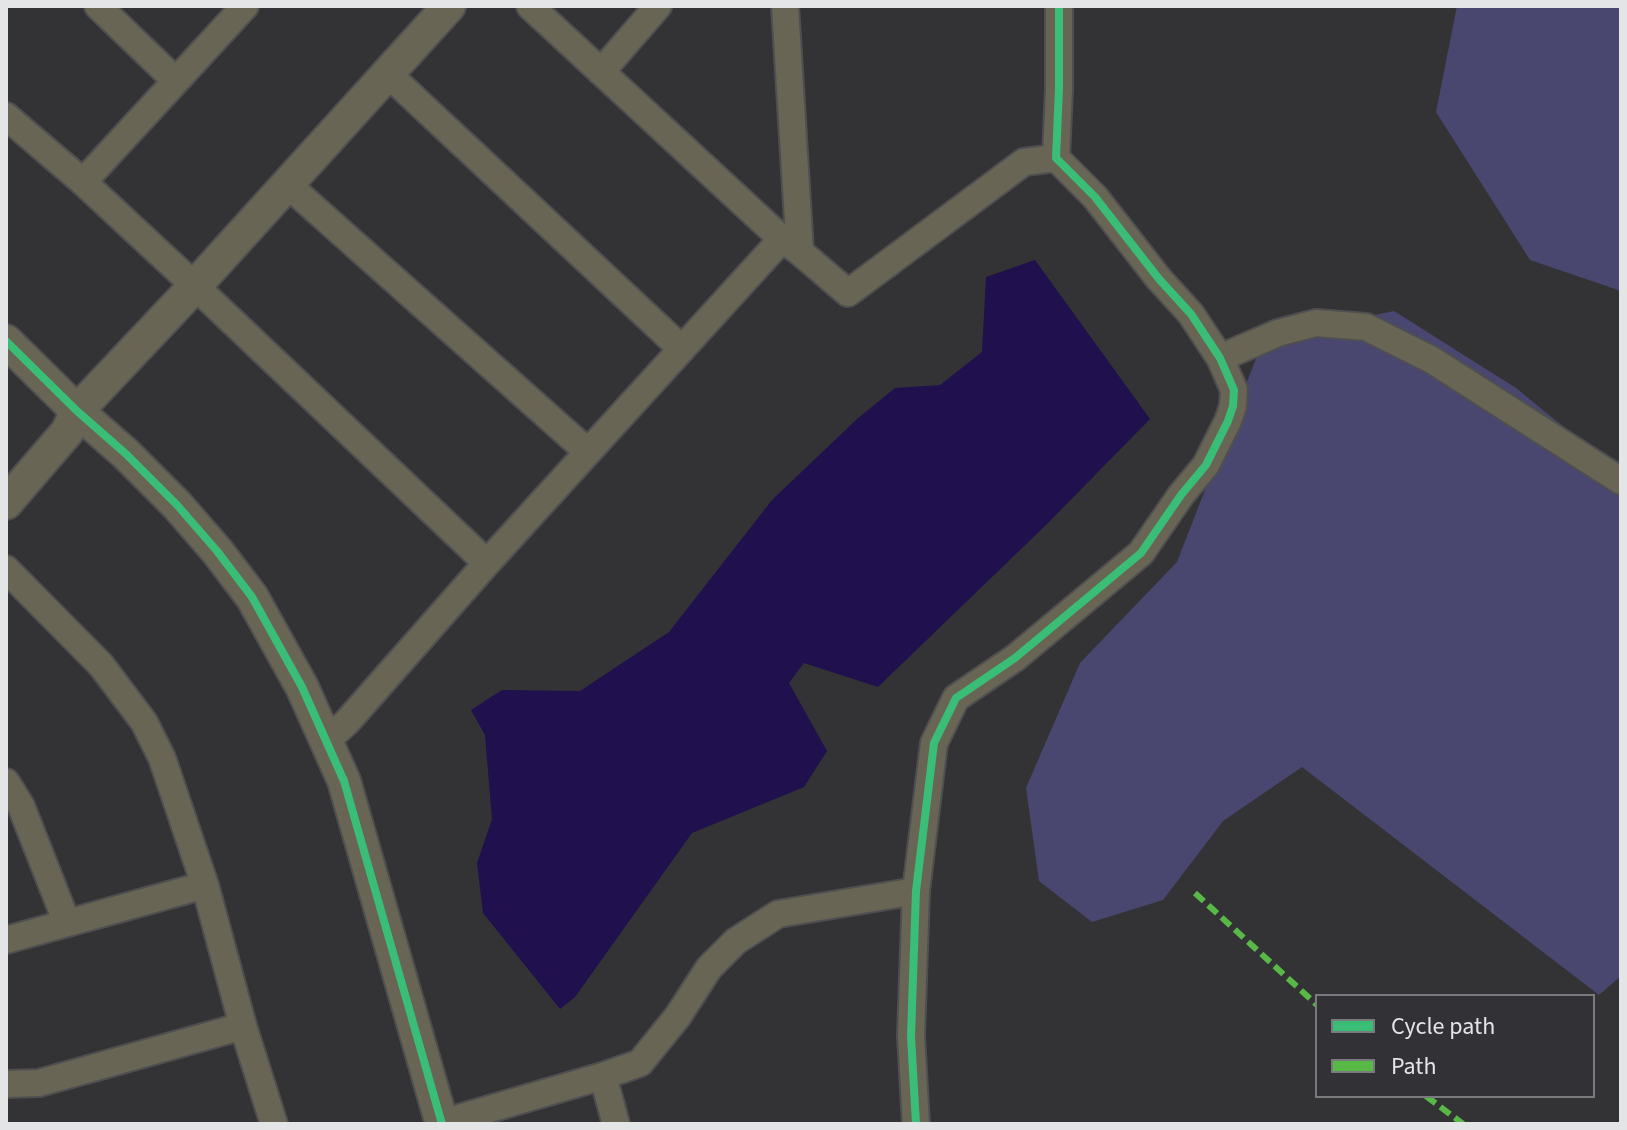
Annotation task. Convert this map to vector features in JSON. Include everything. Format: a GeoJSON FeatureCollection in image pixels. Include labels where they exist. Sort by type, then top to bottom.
{"type":"FeatureCollection","features":[{"type":"Feature","properties":{"kind":"street"},"geometry":{"type":"LineString","coordinates":[[98,6],[176,81]]}},
{"type":"Feature","properties":{"kind":"street"},"geometry":{"type":"LineString","coordinates":[[83,182],[245,6]]}},
{"type":"Feature","properties":{"kind":"street"},"geometry":{"type":"LineString","coordinates":[[6,503],[67,432],[77,411],[288,185],[449,6]]}},
{"type":"Feature","properties":{"kind":"street"},"geometry":{"type":"LineString","coordinates":[[530,6],[791,245],[848,293],[1024,162],[1056,158]]}},
{"type":"Feature","properties":{"kind":"street"},"geometry":{"type":"LineString","coordinates":[[601,72],[658,6]]}},
{"type":"Feature","properties":{"kind":"street"},"geometry":{"type":"LineString","coordinates":[[326,741],[347,722],[682,349],[791,245],[785,6]]}},
{"type":"Feature","properties":{"kind":"street"},"geometry":{"type":"LineString","coordinates":[[916,1124],[911,1036],[916,891],[934,743],[956,698],[1015,658],[1141,553],[1206,465],[1233,406],[1234,390],[1220,358],[1191,314],[1159,279],[1095,197],[1056,158],[1059,6]]}},
{"type":"Feature","properties":{"kind":"street"},"geometry":{"type":"LineString","coordinates":[[388,74],[682,349]]}},
{"type":"Feature","properties":{"kind":"street"},"geometry":{"type":"LineString","coordinates":[[6,116],[83,182],[195,286],[487,563]]}},
{"type":"Feature","properties":{"kind":"street"},"geometry":{"type":"LineString","coordinates":[[288,185],[588,452]]}},
{"type":"Feature","properties":{"kind":"street"},"geometry":{"type":"LineString","coordinates":[[1220,358],[1278,333],[1316,323],[1366,327],[1432,360],[1621,481]]}},
{"type":"Feature","properties":{"kind":"street"},"geometry":{"type":"LineString","coordinates":[[6,341],[126,454],[217,551],[252,597],[302,687],[344,781],[441,1124],[640,1063],[678,1016],[709,968],[736,941],[778,914],[916,891]]}},
{"type":"Feature","properties":{"kind":"street"},"geometry":{"type":"LineString","coordinates":[[6,569],[101,665],[144,722],[162,758],[205,885],[243,1026],[274,1124]]}},
{"type":"Feature","properties":{"kind":"street"},"geometry":{"type":"LineString","coordinates":[[6,782],[21,806],[67,923]]}},
{"type":"Feature","properties":{"kind":"street"},"geometry":{"type":"LineString","coordinates":[[6,940],[205,885]]}},
{"type":"Feature","properties":{"kind":"street"},"geometry":{"type":"LineString","coordinates":[[6,1084],[39,1083],[243,1026]]}},
{"type":"Feature","properties":{"kind":"street"},"geometry":{"type":"LineString","coordinates":[[603,1076],[616,1124]]}},
{"type":"Feature","properties":{"kind":"shaded area"},"geometry":{"type":"Polygon","coordinates":[[[1457,6],[1621,6],[1621,291],[1530,260],[1436,112],[1457,6]]]}},
{"type":"Feature","properties":{"kind":"shaded area"},"geometry":{"type":"Polygon","coordinates":[[[1035,260],[1150,419],[1047,524],[878,687],[804,663],[789,683],[827,751],[804,787],[692,833],[575,997],[560,1009],[483,913],[477,863],[492,819],[485,735],[471,710],[502,690],[580,691],[669,632],[772,500],[857,419],[895,388],[940,385],[982,352],[986,277],[1035,260]]]}},
{"type":"Feature","properties":{"kind":"shaded area"},"geometry":{"type":"Polygon","coordinates":[[[1394,311],[1516,388],[1621,474],[1621,976],[1599,995],[1302,767],[1223,821],[1163,900],[1092,922],[1039,881],[1026,788],[1080,663],[1177,562],[1264,338],[1394,311]]]}},
{"type":"Feature","properties":{"kind":"marked path"},"geometry":{"type":"LineString","coordinates":[[1195,893],[1315,1003]]}},
{"type":"Feature","properties":{"kind":"marked path"},"geometry":{"type":"LineString","coordinates":[[1429,1098],[1463,1124]]}},
{"type":"Feature","properties":{"kind":"cycle path"},"geometry":{"type":"LineString","coordinates":[[916,1124],[911,1036],[916,891],[934,743],[956,698],[1015,658],[1141,553],[1206,465],[1233,406],[1234,390],[1220,358],[1191,314],[1159,279],[1095,197],[1056,158],[1059,6]]}},
{"type":"Feature","properties":{"kind":"cycle path"},"geometry":{"type":"LineString","coordinates":[[6,341],[177,505],[252,597],[302,687],[344,781],[442,1124]]}}]}
